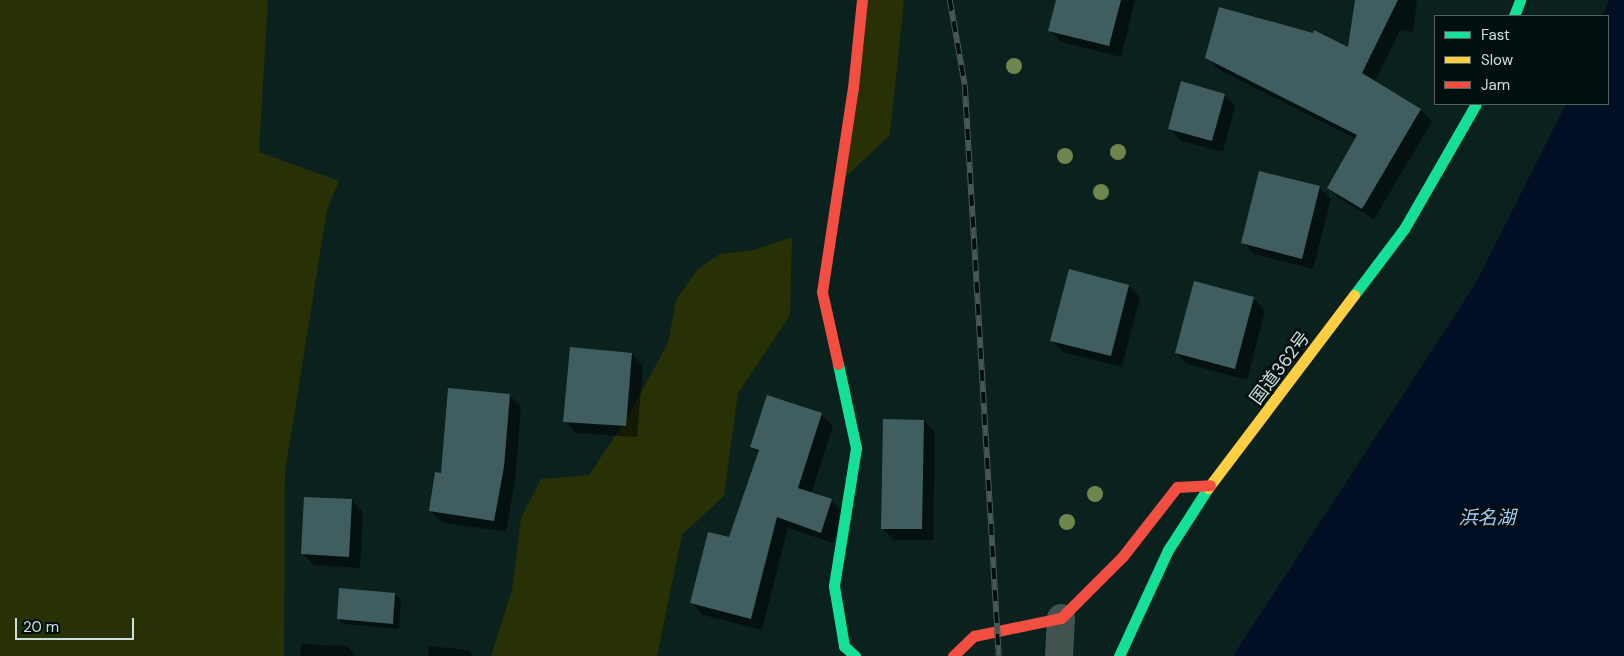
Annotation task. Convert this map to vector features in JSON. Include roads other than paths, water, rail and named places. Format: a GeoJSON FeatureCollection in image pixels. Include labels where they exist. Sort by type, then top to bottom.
{"type":"FeatureCollection","features":[{"type":"Feature","properties":{"kind":"main road"},"geometry":{"type":"LineString","coordinates":[[855,656],[844,646],[834,586],[856,448],[822,292],[852,88],[862,0]]}},
{"type":"Feature","properties":{"kind":"main road"},"geometry":{"type":"LineString","coordinates":[[1514,15],[1520,0]]}},
{"type":"Feature","properties":{"kind":"main road","name":"国道362号"},"geometry":{"type":"LineString","coordinates":[[1119,656],[1168,550],[1210,485],[1404,230],[1475,105]]}},
{"type":"Feature","properties":{"kind":"main road"},"geometry":{"type":"LineString","coordinates":[[953,656],[974,636],[1061,618],[1123,556],[1177,487],[1210,485]]}},
{"type":"Feature","properties":{"kind":"street"},"geometry":{"type":"LineString","coordinates":[[1059,656],[1061,618]]}},
{"type":"Feature","properties":{"kind":"water","name":"浜名湖"},"geometry":{"type":"Polygon","coordinates":[[[1609,0],[1624,0],[1624,656],[1233,656],[1476,283],[1565,105],[1609,105],[1609,15],[1602,15],[1609,0]]]}},
{"type":"Feature","properties":{"kind":"railway"},"geometry":{"type":"LineString","coordinates":[[950,0],[965,85],[999,656]]}}]}
